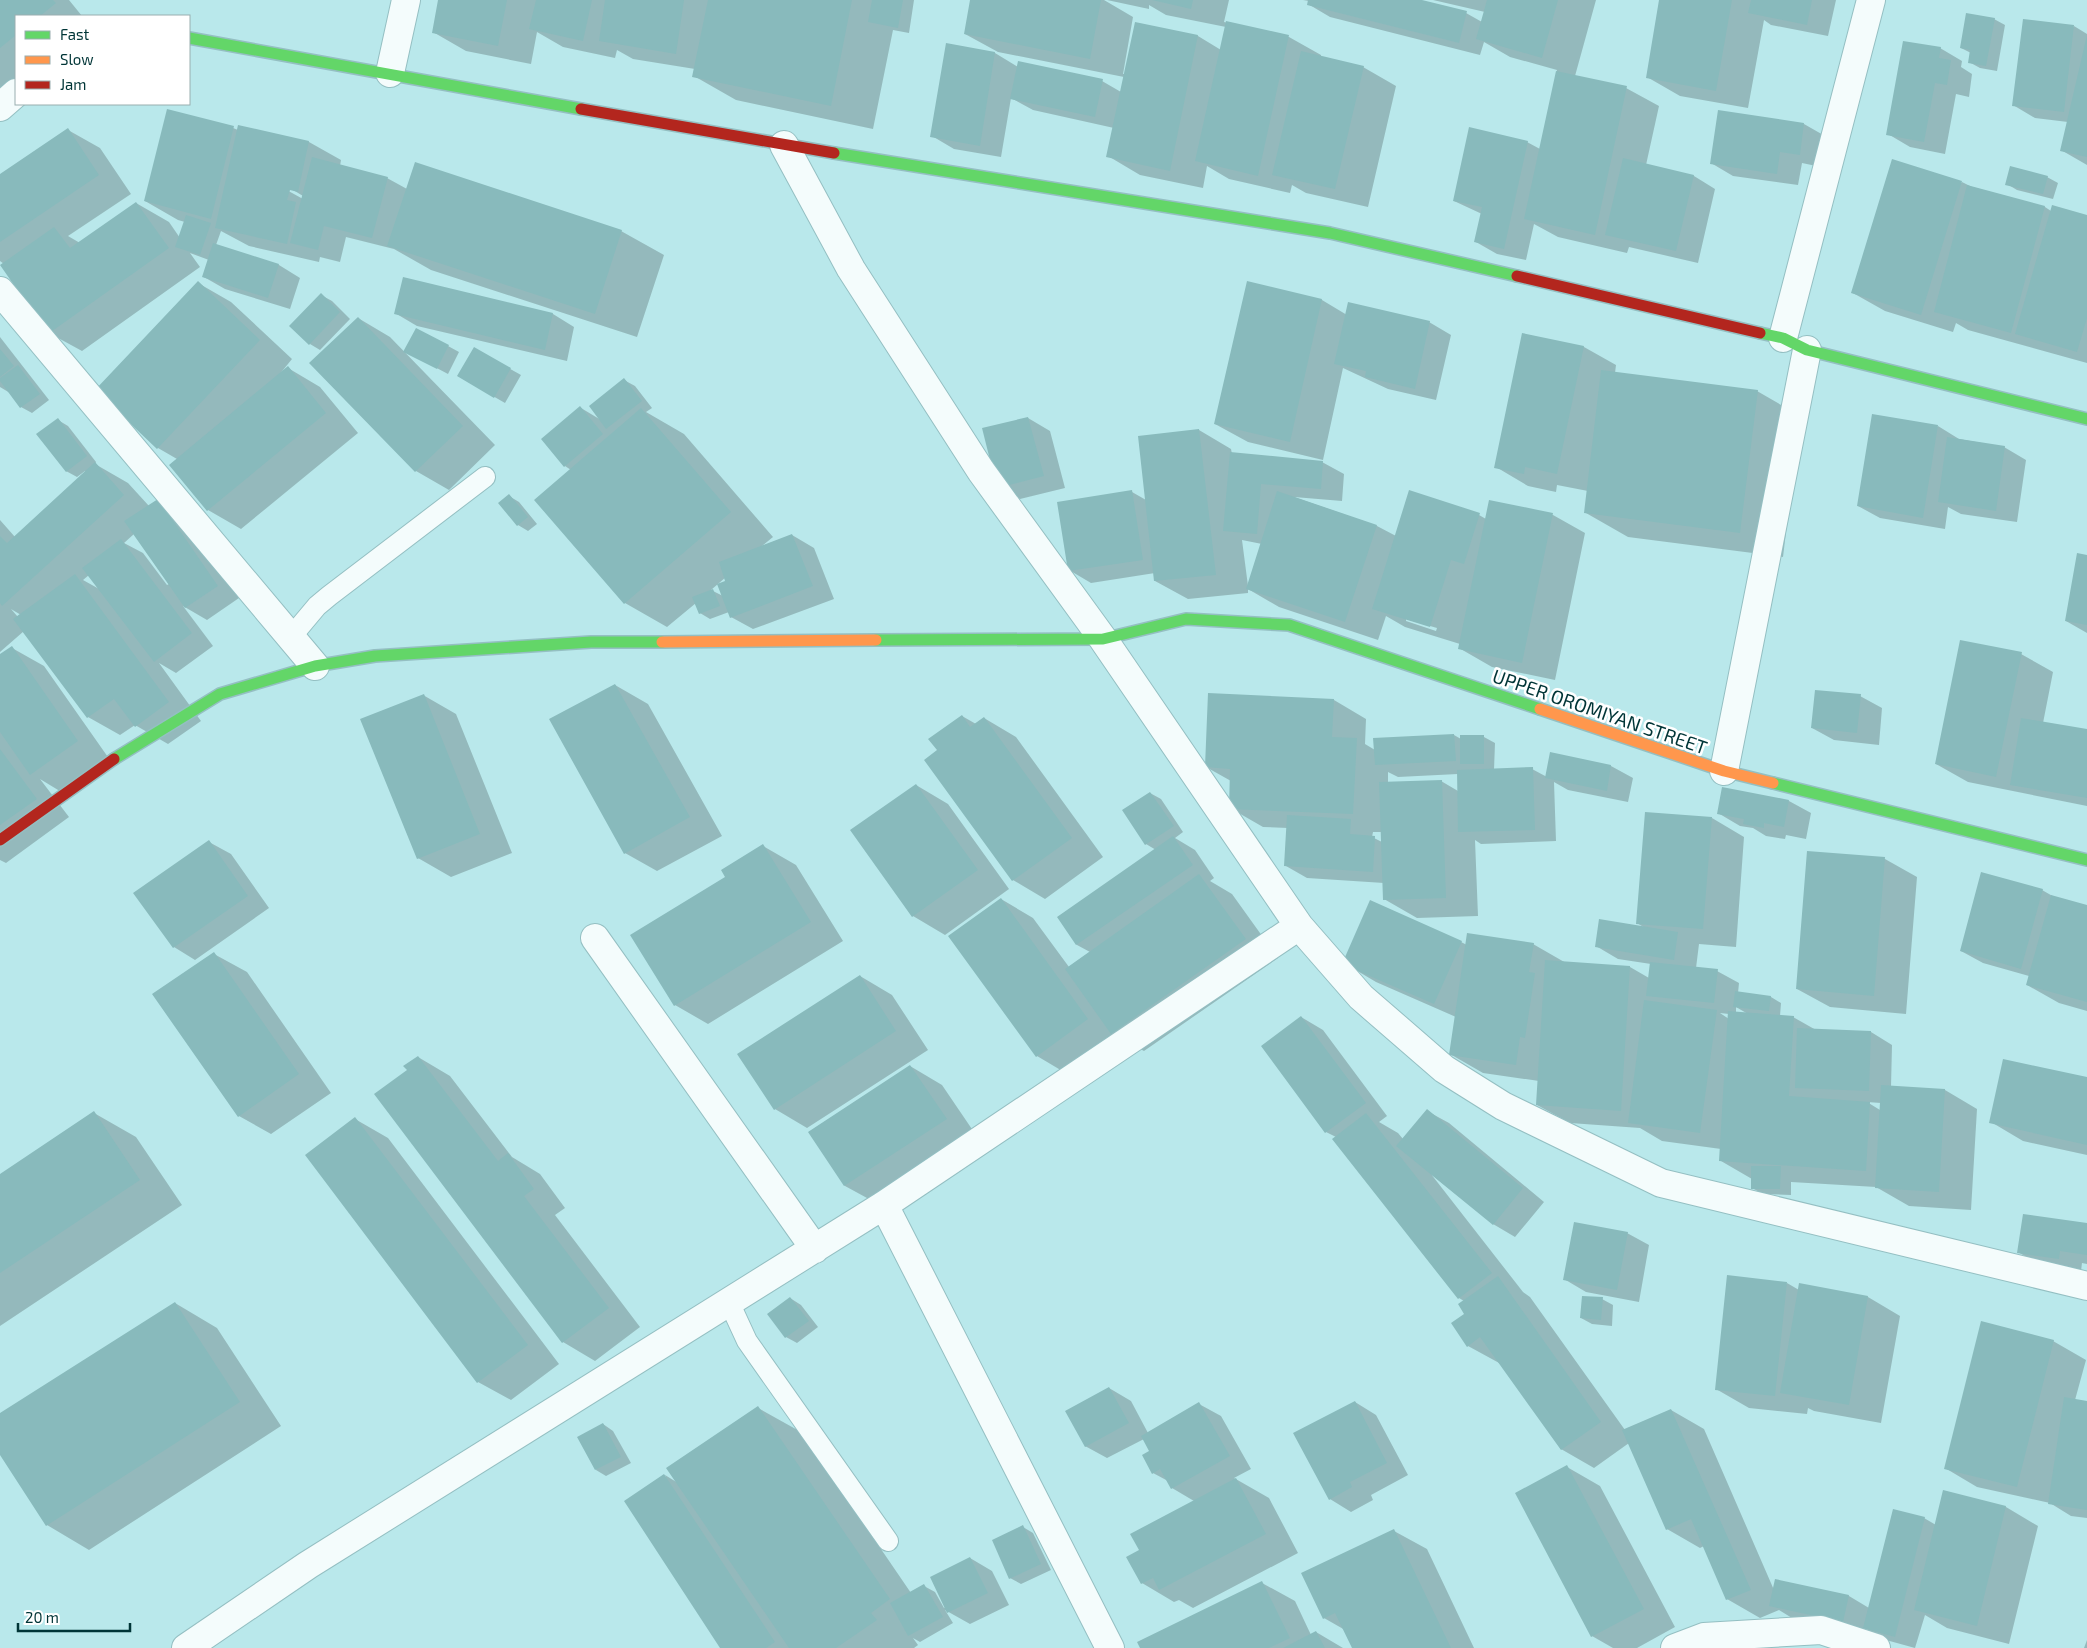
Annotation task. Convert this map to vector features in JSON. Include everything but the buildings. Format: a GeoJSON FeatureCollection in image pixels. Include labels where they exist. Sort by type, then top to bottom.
{"type":"FeatureCollection","features":[{"type":"Feature","properties":{"kind":"street"},"geometry":{"type":"LineString","coordinates":[[390,73],[406,0]]}},
{"type":"Feature","properties":{"kind":"street"},"geometry":{"type":"LineString","coordinates":[[1783,338],[1871,0]]}},
{"type":"Feature","properties":{"kind":"street"},"geometry":{"type":"LineString","coordinates":[[190,38],[784,144],[1330,233],[1783,338],[1807,350],[2087,420]]}},
{"type":"Feature","properties":{"kind":"street"},"geometry":{"type":"LineString","coordinates":[[0,107],[15,94]]}},
{"type":"Feature","properties":{"kind":"street"},"geometry":{"type":"LineString","coordinates":[[784,144],[851,269],[965,446],[1103,639],[1299,926],[1360,997],[1444,1069],[1502,1106],[1661,1183],[2087,1286]]}},
{"type":"Feature","properties":{"kind":"street"},"geometry":{"type":"LineString","coordinates":[[0,292],[315,666]]}},
{"type":"Feature","properties":{"kind":"street"},"geometry":{"type":"LineString","coordinates":[[1724,771],[1807,350]]}},
{"type":"Feature","properties":{"kind":"street","name":"UPPER OROMIYAN STREET"},"geometry":{"type":"LineString","coordinates":[[0,840],[93,772],[220,694],[315,666],[375,656],[592,642],[1103,639],[1186,619],[1288,625],[1724,771],[2087,860]]}},
{"type":"Feature","properties":{"kind":"street"},"geometry":{"type":"LineString","coordinates":[[186,1648],[308,1564],[884,1205],[1299,926]]}},
{"type":"Feature","properties":{"kind":"street"},"geometry":{"type":"LineString","coordinates":[[595,938],[815,1249]]}},
{"type":"Feature","properties":{"kind":"street"},"geometry":{"type":"LineString","coordinates":[[884,1205],[1110,1648]]}},
{"type":"Feature","properties":{"kind":"street"},"geometry":{"type":"LineString","coordinates":[[1675,1648],[1821,1630],[1876,1648]]}},
{"type":"Feature","properties":{"kind":"lane"},"geometry":{"type":"LineString","coordinates":[[291,637],[313,611],[329,596],[485,478]]}},
{"type":"Feature","properties":{"kind":"lane"},"geometry":{"type":"LineString","coordinates":[[729,1302],[747,1341],[888,1541]]}},
{"type":"Feature","properties":{"kind":"traffic: fast"},"geometry":{"type":"LineString","coordinates":[[190,38],[581,109]]}},
{"type":"Feature","properties":{"kind":"traffic: fast"},"geometry":{"type":"LineString","coordinates":[[834,153],[1330,233],[1517,276]]}},
{"type":"Feature","properties":{"kind":"traffic: fast"},"geometry":{"type":"LineString","coordinates":[[1760,333],[1783,338],[1807,350],[2087,419]]}},
{"type":"Feature","properties":{"kind":"traffic: fast"},"geometry":{"type":"LineString","coordinates":[[876,640],[1103,639],[1186,619],[1289,625],[1540,709]]}},
{"type":"Feature","properties":{"kind":"traffic: fast"},"geometry":{"type":"LineString","coordinates":[[114,759],[220,694],[315,666],[375,656],[591,642],[662,642]]}},
{"type":"Feature","properties":{"kind":"traffic: fast"},"geometry":{"type":"LineString","coordinates":[[1773,783],[2087,860]]}},
{"type":"Feature","properties":{"kind":"traffic: slow"},"geometry":{"type":"LineString","coordinates":[[662,642],[876,640]]}},
{"type":"Feature","properties":{"kind":"traffic: slow"},"geometry":{"type":"LineString","coordinates":[[1540,709],[1724,771],[1773,783]]}},
{"type":"Feature","properties":{"kind":"traffic: jam"},"geometry":{"type":"LineString","coordinates":[[581,109],[834,153]]}},
{"type":"Feature","properties":{"kind":"traffic: jam"},"geometry":{"type":"LineString","coordinates":[[1517,276],[1760,333]]}},
{"type":"Feature","properties":{"kind":"traffic: jam"},"geometry":{"type":"LineString","coordinates":[[0,840],[114,759]]}}]}
